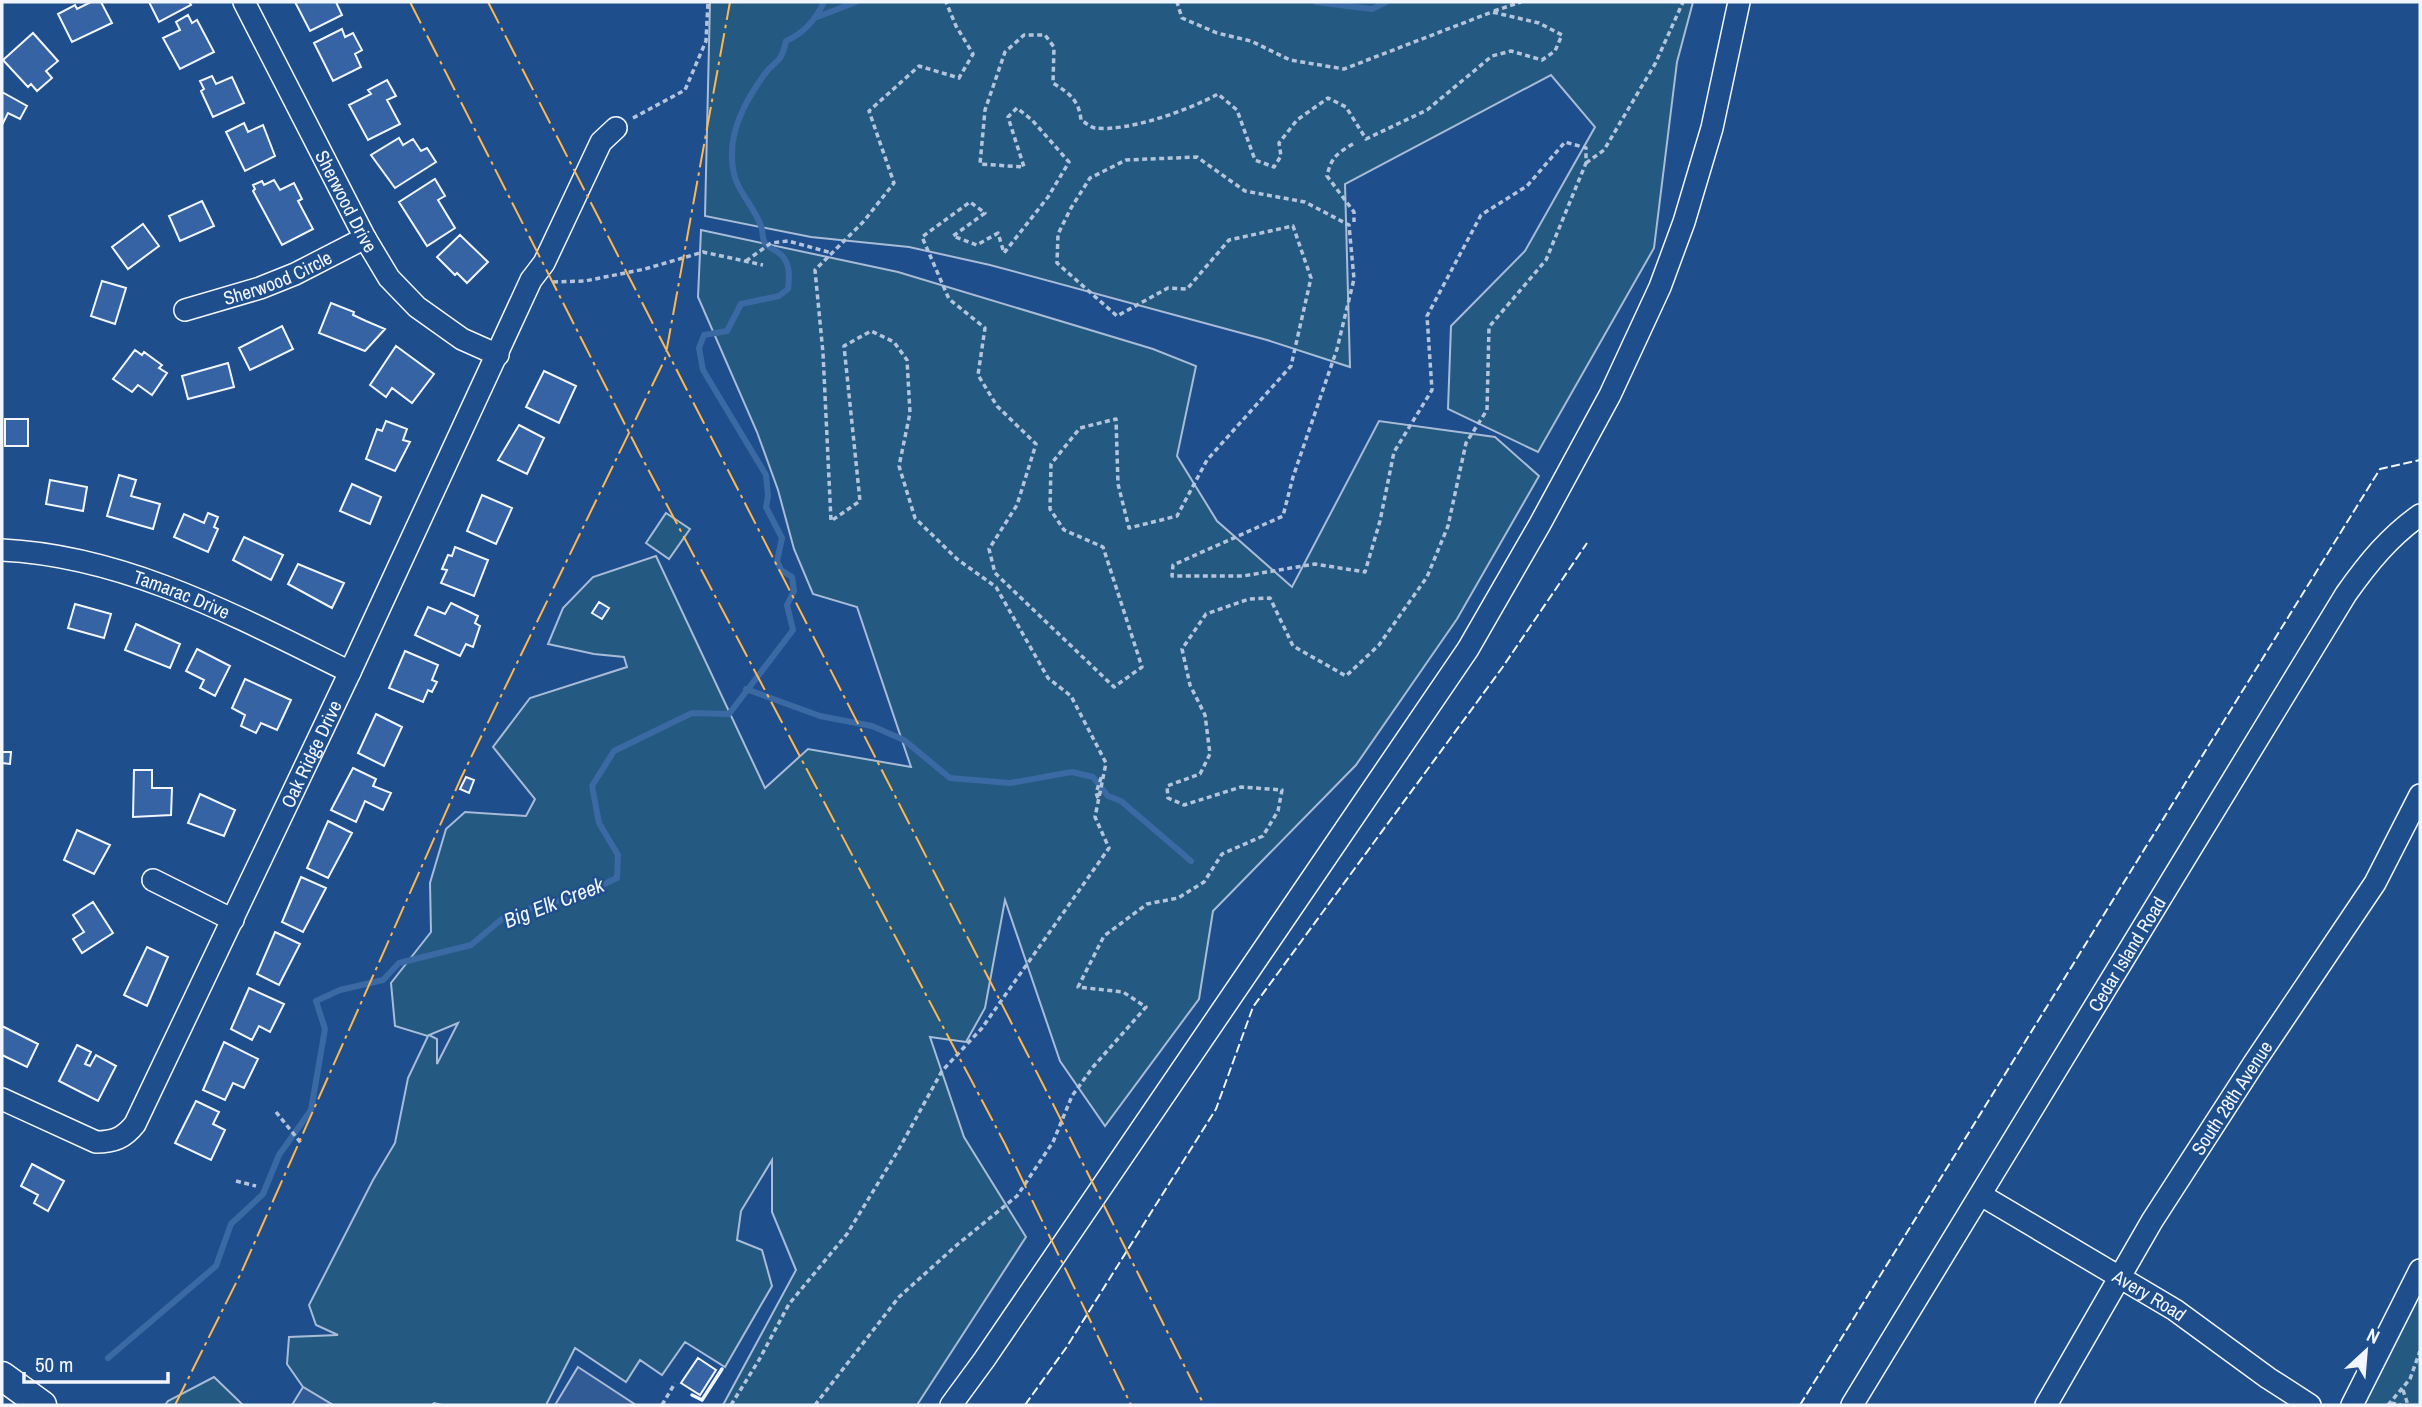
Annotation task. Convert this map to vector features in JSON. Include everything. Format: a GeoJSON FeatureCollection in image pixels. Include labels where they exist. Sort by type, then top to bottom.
{"type":"FeatureCollection","features":[{"type":"Feature","properties":{"kind":"main road"},"geometry":{"type":"LineString","coordinates":[[2,1377],[42,1405]]}},
{"type":"Feature","properties":{"kind":"street","name":"Sherwood Drive"},"geometry":{"type":"LineString","coordinates":[[244,2],[365,238],[389,278],[417,307],[462,339],[498,355]]}},
{"type":"Feature","properties":{"kind":"street"},"geometry":{"type":"LineString","coordinates":[[951,1405],[1468,649],[1540,524],[1610,395],[1660,287],[1684,222],[1712,128],[1739,2]]}},
{"type":"Feature","properties":{"kind":"street","name":"Oak Ridge Drive"},"geometry":{"type":"LineString","coordinates":[[2,1099],[96,1142],[113,1142],[128,1133],[149,1100],[498,355],[530,280],[544,263],[601,142],[616,128]]}},
{"type":"Feature","properties":{"kind":"street","name":"Sherwood Circle"},"geometry":{"type":"LineString","coordinates":[[185,310],[260,288],[295,274],[365,238]]}},
{"type":"Feature","properties":{"kind":"street","name":"Cedar Island Road"},"geometry":{"type":"LineString","coordinates":[[1852,1405],[2346,594],[2367,564],[2390,539],[2420,515]]}},
{"type":"Feature","properties":{"kind":"street","name":"Tamarac Drive"},"geometry":{"type":"LineString","coordinates":[[2,550],[21,551],[123,571],[184,593],[350,672]]}},
{"type":"Feature","properties":{"kind":"street","name":"South 28th Avenue"},"geometry":{"type":"LineString","coordinates":[[2046,1405],[2152,1221],[2253,1063],[2375,883],[2420,795]]}},
{"type":"Feature","properties":{"kind":"street"},"geometry":{"type":"LineString","coordinates":[[153,880],[233,920]]}},
{"type":"Feature","properties":{"kind":"street","name":"Avery Road"},"geometry":{"type":"LineString","coordinates":[[1981,1195],[2175,1310],[2310,1405]]}},
{"type":"Feature","properties":{"kind":"street"},"geometry":{"type":"LineString","coordinates":[[2352,1405],[2420,1270]]}},
{"type":"Feature","properties":{"kind":"path"},"geometry":{"type":"LineString","coordinates":[[616,128],[685,90],[706,41],[708,2]]}},
{"type":"Feature","properties":{"kind":"path"},"geometry":{"type":"LineString","coordinates":[[731,1405],[789,1304],[847,1234],[900,1149],[942,1071],[982,1028],[1109,848],[1095,817],[1099,797],[1096,793],[1106,763],[1071,696],[1048,678],[996,587],[957,559],[915,518],[899,466],[910,413],[906,360],[894,342],[871,331],[844,346],[860,501],[831,521],[823,353],[815,270],[864,221],[894,183],[869,111],[919,66],[959,78],[973,54],[956,26],[946,2]]}},
{"type":"Feature","properties":{"kind":"path"},"geometry":{"type":"LineString","coordinates":[[1177,2],[1182,18],[1217,33],[1251,41],[1290,60],[1344,69],[1521,2]]}},
{"type":"Feature","properties":{"kind":"path"},"geometry":{"type":"LineString","coordinates":[[1586,163],[1604,150],[1655,64],[1683,2]]}},
{"type":"Feature","properties":{"kind":"path"},"geometry":{"type":"LineString","coordinates":[[815,1405],[899,1297],[1017,1196],[1053,1142],[1072,1096],[1093,1067],[1146,1007],[1123,992],[1078,987],[1104,936],[1147,904],[1178,898],[1204,882],[1223,855],[1263,836],[1278,811],[1282,790],[1241,787],[1184,805],[1168,798],[1167,786],[1200,774],[1210,754],[1205,715],[1190,685],[1182,649],[1206,614],[1259,598],[1270,598],[1293,646],[1346,677],[1379,645],[1427,577],[1448,526],[1466,443],[1487,410],[1489,327],[1546,260],[1586,163],[1586,149],[1565,142],[1527,186],[1481,215],[1427,316],[1432,390],[1394,452],[1381,521],[1365,572],[1315,564],[1243,576],[1172,576],[1173,565],[1283,516],[1293,477],[1337,349],[1354,279],[1349,225],[1305,202],[1245,191],[1197,156],[1126,160],[1090,178],[1058,234],[1057,263],[1116,317],[1168,288],[1187,289],[1229,240],[1293,226],[1311,278],[1291,366],[1207,460],[1177,516],[1129,528],[1118,484],[1116,418],[1080,428],[1051,464],[1050,509],[1064,530],[1103,547],[1142,667],[1114,687],[995,573],[989,549],[1017,505],[1036,444],[997,406],[978,375],[985,328],[949,299],[922,237],[970,202],[985,213],[953,236],[977,245],[998,233],[1004,253],[1048,197],[1069,162],[1032,120],[1017,108],[1008,117],[1024,167],[980,164],[985,110],[1005,52],[1024,35],[1045,35],[1054,47],[1053,83],[1069,93],[1079,105],[1081,120],[1092,128],[1117,127],[1179,113],[1218,94],[1237,110],[1255,160],[1274,167],[1281,156],[1279,143],[1297,120],[1328,98],[1346,107],[1366,139],[1427,110],[1492,56],[1511,51],[1542,60],[1555,51],[1562,34],[1539,23],[1492,12]]}},
{"type":"Feature","properties":{"kind":"path"},"geometry":{"type":"LineString","coordinates":[[1353,144],[1336,153],[1327,176],[1346,198],[1354,212],[1354,222]]}},
{"type":"Feature","properties":{"kind":"path"},"geometry":{"type":"LineString","coordinates":[[744,261],[771,243],[788,241],[832,253]]}},
{"type":"Feature","properties":{"kind":"path"},"geometry":{"type":"LineString","coordinates":[[530,280],[549,283],[585,281],[645,269],[703,252],[762,265]]}},
{"type":"Feature","properties":{"kind":"path"},"geometry":{"type":"LineString","coordinates":[[276,1112],[301,1143]]}},
{"type":"Feature","properties":{"kind":"path"},"geometry":{"type":"LineString","coordinates":[[236,1181],[256,1186]]}},
{"type":"Feature","properties":{"kind":"path"},"geometry":{"type":"LineString","coordinates":[[2389,1404],[2410,1378],[2420,1352]]}},
{"type":"Feature","properties":{"kind":"path"},"geometry":{"type":"LineString","coordinates":[[662,1405],[675,1383]]}},
{"type":"Feature","properties":{"kind":"path"},"geometry":{"type":"LineString","coordinates":[[2389,1404],[2405,1405],[2403,1388]]}},
{"type":"Feature","properties":{"kind":"shaded area"},"geometry":{"type":"Polygon","coordinates":[[[710,2],[1693,2],[1677,62],[1654,248],[1538,452],[1448,409],[1451,326],[1525,251],[1595,127],[1551,75],[1345,184],[1350,367],[1267,340],[990,265],[909,247],[811,237],[705,216],[710,2]]]}},
{"type":"Feature","properties":{"kind":"shaded area"},"geometry":{"type":"Polygon","coordinates":[[[701,230],[898,272],[1153,349],[1196,366],[1177,456],[1217,521],[1292,587],[1379,421],[1495,437],[1539,476],[1457,619],[1356,765],[1213,911],[1199,999],[1105,1126],[1060,1061],[1005,900],[985,1008],[966,1042],[930,1037],[964,1137],[1026,1237],[917,1405],[723,1405],[796,1270],[772,1212],[772,1160],[741,1211],[737,1240],[762,1250],[772,1286],[725,1367],[685,1342],[662,1375],[640,1360],[626,1382],[575,1348],[546,1405],[333,1405],[303,1387],[287,1364],[289,1337],[338,1335],[316,1325],[309,1305],[395,1143],[408,1078],[428,1036],[395,1026],[391,983],[431,932],[430,883],[446,829],[465,812],[526,816],[535,799],[493,747],[530,698],[627,667],[624,657],[594,654],[548,644],[563,608],[593,577],[656,556],[765,788],[808,749],[911,767],[857,607],[813,594],[794,549],[778,490],[757,432],[698,297],[701,230]],[[458,1023],[429,1035],[437,1039],[437,1064],[458,1023]]]}},
{"type":"Feature","properties":{"kind":"shaded area"},"geometry":{"type":"Polygon","coordinates":[[[666,513],[690,529],[669,559],[646,543],[666,513]]]}},
{"type":"Feature","properties":{"kind":"shaded area"},"geometry":{"type":"Polygon","coordinates":[[[2420,1289],[2420,1405],[2363,1405],[2420,1289]]]}},
{"type":"Feature","properties":{"kind":"shaded area"},"geometry":{"type":"Polygon","coordinates":[[[578,1367],[636,1405],[555,1405],[578,1367]]]}},
{"type":"Feature","properties":{"kind":"shaded area"},"geometry":{"type":"Polygon","coordinates":[[[214,1377],[243,1405],[165,1405],[168,1401],[214,1377]]]}},
{"type":"Feature","properties":{"kind":"shaded area"},"geometry":{"type":"Polygon","coordinates":[[[303,1387],[333,1405],[292,1405],[303,1387]]]}},
{"type":"Feature","properties":{"kind":"building"},"geometry":{"type":"Polygon","coordinates":[[[91,2],[101,2],[112,23],[72,42],[58,14],[75,5],[77,9],[91,2]]]}},
{"type":"Feature","properties":{"kind":"building"},"geometry":{"type":"Polygon","coordinates":[[[149,2],[189,2],[191,5],[159,22],[149,2]]]}},
{"type":"Feature","properties":{"kind":"building"},"geometry":{"type":"Polygon","coordinates":[[[295,2],[336,2],[342,15],[310,31],[295,2]]]}},
{"type":"Feature","properties":{"kind":"building"},"geometry":{"type":"Polygon","coordinates":[[[188,15],[192,23],[197,20],[214,52],[180,69],[163,38],[180,30],[176,22],[188,15]]]}},
{"type":"Feature","properties":{"kind":"building"},"geometry":{"type":"Polygon","coordinates":[[[342,29],[345,37],[353,33],[362,50],[355,54],[361,67],[333,81],[314,43],[342,29]]]}},
{"type":"Feature","properties":{"kind":"building"},"geometry":{"type":"Polygon","coordinates":[[[33,33],[58,61],[46,71],[52,78],[37,91],[31,84],[28,87],[3,60],[33,33]]]}},
{"type":"Feature","properties":{"kind":"building"},"geometry":{"type":"Polygon","coordinates":[[[212,76],[216,84],[232,77],[244,103],[213,117],[201,91],[204,89],[200,81],[212,76]]]}},
{"type":"Feature","properties":{"kind":"building"},"geometry":{"type":"Polygon","coordinates":[[[387,80],[396,96],[387,100],[400,124],[368,140],[349,105],[371,94],[368,90],[387,80]]]}},
{"type":"Feature","properties":{"kind":"building"},"geometry":{"type":"Polygon","coordinates":[[[2,92],[27,106],[20,119],[8,113],[2,125],[2,92]]]}},
{"type":"Feature","properties":{"kind":"building"},"geometry":{"type":"Polygon","coordinates":[[[244,123],[248,132],[263,125],[275,156],[245,171],[226,132],[244,123]]]}},
{"type":"Feature","properties":{"kind":"building"},"geometry":{"type":"Polygon","coordinates":[[[399,138],[403,145],[413,139],[421,151],[427,148],[436,162],[395,188],[371,155],[399,138]]]}},
{"type":"Feature","properties":{"kind":"building"},"geometry":{"type":"Polygon","coordinates":[[[435,179],[445,196],[438,200],[455,228],[427,246],[399,202],[435,179]]]}},
{"type":"Feature","properties":{"kind":"building"},"geometry":{"type":"Polygon","coordinates":[[[274,180],[280,190],[294,183],[302,199],[298,201],[313,229],[282,245],[253,191],[253,185],[262,181],[264,185],[274,180]]]}},
{"type":"Feature","properties":{"kind":"building"},"geometry":{"type":"Polygon","coordinates":[[[202,201],[214,226],[180,241],[169,216],[202,201]]]}},
{"type":"Feature","properties":{"kind":"building"},"geometry":{"type":"Polygon","coordinates":[[[143,224],[159,246],[128,269],[112,247],[143,224]]]}},
{"type":"Feature","properties":{"kind":"building"},"geometry":{"type":"Polygon","coordinates":[[[460,235],[488,262],[467,283],[437,257],[460,235]]]}},
{"type":"Feature","properties":{"kind":"building"},"geometry":{"type":"Polygon","coordinates":[[[102,281],[126,288],[115,324],[91,316],[102,281]]]}},
{"type":"Feature","properties":{"kind":"building"},"geometry":{"type":"Polygon","coordinates":[[[331,303],[385,329],[365,351],[319,333],[331,303]]]}},
{"type":"Feature","properties":{"kind":"building"},"geometry":{"type":"Polygon","coordinates":[[[282,326],[293,349],[250,370],[239,348],[282,326]]]}},
{"type":"Feature","properties":{"kind":"building"},"geometry":{"type":"Polygon","coordinates":[[[396,346],[434,374],[412,403],[392,388],[386,397],[370,385],[396,346]]]}},
{"type":"Feature","properties":{"kind":"building"},"geometry":{"type":"Polygon","coordinates":[[[135,350],[142,355],[144,352],[162,365],[159,368],[167,373],[152,395],[138,385],[132,392],[113,379],[135,350]]]}},
{"type":"Feature","properties":{"kind":"building"},"geometry":{"type":"Polygon","coordinates":[[[228,363],[234,387],[188,399],[182,376],[228,363]]]}},
{"type":"Feature","properties":{"kind":"building"},"geometry":{"type":"Polygon","coordinates":[[[544,371],[576,386],[559,423],[526,407],[544,371]]]}},
{"type":"Feature","properties":{"kind":"building"},"geometry":{"type":"Polygon","coordinates":[[[5,419],[28,419],[28,446],[5,446],[5,419]]]}},
{"type":"Feature","properties":{"kind":"building"},"geometry":{"type":"Polygon","coordinates":[[[386,421],[407,429],[403,440],[410,442],[395,471],[366,459],[377,429],[382,431],[386,421]]]}},
{"type":"Feature","properties":{"kind":"building"},"geometry":{"type":"Polygon","coordinates":[[[519,425],[544,438],[527,474],[498,460],[519,425]]]}},
{"type":"Feature","properties":{"kind":"building"},"geometry":{"type":"Polygon","coordinates":[[[119,475],[136,480],[131,496],[160,504],[153,529],[107,516],[119,475]]]}},
{"type":"Feature","properties":{"kind":"building"},"geometry":{"type":"Polygon","coordinates":[[[50,480],[87,487],[83,511],[46,504],[50,480]]]}},
{"type":"Feature","properties":{"kind":"building"},"geometry":{"type":"Polygon","coordinates":[[[352,484],[381,497],[370,524],[340,511],[352,484]]]}},
{"type":"Feature","properties":{"kind":"building"},"geometry":{"type":"Polygon","coordinates":[[[482,495],[512,508],[496,544],[467,531],[482,495]]]}},
{"type":"Feature","properties":{"kind":"building"},"geometry":{"type":"Polygon","coordinates":[[[208,513],[218,517],[214,527],[218,529],[208,552],[174,537],[184,514],[204,523],[208,513]]]}},
{"type":"Feature","properties":{"kind":"building"},"geometry":{"type":"Polygon","coordinates":[[[244,537],[283,555],[271,580],[233,560],[244,537]]]}},
{"type":"Feature","properties":{"kind":"building"},"geometry":{"type":"Polygon","coordinates":[[[455,547],[488,560],[474,596],[441,583],[447,570],[442,569],[455,547]]]}},
{"type":"Feature","properties":{"kind":"building"},"geometry":{"type":"Polygon","coordinates":[[[298,564],[344,583],[332,608],[288,584],[298,564]]]}},
{"type":"Feature","properties":{"kind":"building"},"geometry":{"type":"Polygon","coordinates":[[[599,602],[609,608],[602,619],[592,613],[599,602]]]}},
{"type":"Feature","properties":{"kind":"building"},"geometry":{"type":"Polygon","coordinates":[[[451,603],[478,616],[475,623],[480,626],[473,647],[466,644],[460,656],[415,635],[428,607],[445,614],[451,603]]]}},
{"type":"Feature","properties":{"kind":"building"},"geometry":{"type":"Polygon","coordinates":[[[75,604],[111,614],[104,638],[68,628],[75,604]]]}},
{"type":"Feature","properties":{"kind":"building"},"geometry":{"type":"Polygon","coordinates":[[[136,624],[180,644],[170,668],[125,650],[136,624]]]}},
{"type":"Feature","properties":{"kind":"building"},"geometry":{"type":"Polygon","coordinates":[[[197,649],[230,666],[215,696],[200,688],[204,680],[186,671],[197,649]]]}},
{"type":"Feature","properties":{"kind":"building"},"geometry":{"type":"Polygon","coordinates":[[[405,651],[438,665],[432,680],[437,682],[432,692],[428,690],[423,702],[389,688],[405,651]]]}},
{"type":"Feature","properties":{"kind":"building"},"geometry":{"type":"Polygon","coordinates":[[[245,679],[291,700],[277,730],[261,723],[256,733],[241,726],[245,715],[232,708],[245,679]]]}},
{"type":"Feature","properties":{"kind":"building"},"geometry":{"type":"Polygon","coordinates":[[[376,714],[402,727],[384,766],[358,753],[376,714]]]}},
{"type":"Feature","properties":{"kind":"building"},"geometry":{"type":"Polygon","coordinates":[[[2,752],[11,752],[10,764],[2,763],[2,752]]]}},
{"type":"Feature","properties":{"kind":"building"},"geometry":{"type":"Polygon","coordinates":[[[353,768],[376,779],[373,786],[391,793],[383,810],[365,801],[356,822],[331,810],[353,768]]]}},
{"type":"Feature","properties":{"kind":"building"},"geometry":{"type":"Polygon","coordinates":[[[134,770],[152,770],[152,788],[172,788],[171,815],[133,817],[134,770]]]}},
{"type":"Feature","properties":{"kind":"building"},"geometry":{"type":"Polygon","coordinates":[[[466,777],[474,780],[469,793],[460,789],[466,777]]]}},
{"type":"Feature","properties":{"kind":"building"},"geometry":{"type":"Polygon","coordinates":[[[200,794],[235,810],[224,836],[188,823],[200,794]]]}},
{"type":"Feature","properties":{"kind":"building"},"geometry":{"type":"Polygon","coordinates":[[[328,821],[352,833],[328,878],[307,868],[328,821]]]}},
{"type":"Feature","properties":{"kind":"building"},"geometry":{"type":"Polygon","coordinates":[[[77,830],[110,845],[94,874],[64,860],[77,830]]]}},
{"type":"Feature","properties":{"kind":"building"},"geometry":{"type":"Polygon","coordinates":[[[301,877],[326,888],[303,932],[282,922],[301,877]]]}},
{"type":"Feature","properties":{"kind":"building"},"geometry":{"type":"Polygon","coordinates":[[[93,902],[113,933],[82,953],[73,939],[84,932],[73,915],[93,902]]]}},
{"type":"Feature","properties":{"kind":"building"},"geometry":{"type":"Polygon","coordinates":[[[275,932],[300,944],[279,985],[257,974],[275,932]]]}},
{"type":"Feature","properties":{"kind":"building"},"geometry":{"type":"Polygon","coordinates":[[[147,947],[168,957],[147,1006],[124,995],[147,947]]]}},
{"type":"Feature","properties":{"kind":"building"},"geometry":{"type":"Polygon","coordinates":[[[249,988],[284,1004],[270,1032],[259,1026],[252,1040],[231,1029],[249,988]]]}},
{"type":"Feature","properties":{"kind":"building"},"geometry":{"type":"Polygon","coordinates":[[[2,1026],[38,1044],[27,1067],[2,1055],[2,1026]]]}},
{"type":"Feature","properties":{"kind":"building"},"geometry":{"type":"Polygon","coordinates":[[[224,1042],[258,1059],[244,1088],[233,1083],[225,1100],[203,1090],[224,1042]]]}},
{"type":"Feature","properties":{"kind":"building"},"geometry":{"type":"Polygon","coordinates":[[[77,1045],[91,1052],[85,1064],[90,1066],[96,1055],[116,1066],[98,1101],[59,1081],[77,1045]]]}},
{"type":"Feature","properties":{"kind":"building"},"geometry":{"type":"Polygon","coordinates":[[[196,1101],[219,1112],[213,1124],[225,1130],[211,1160],[175,1143],[196,1101]]]}},
{"type":"Feature","properties":{"kind":"building"},"geometry":{"type":"Polygon","coordinates":[[[32,1164],[64,1181],[48,1211],[34,1203],[38,1195],[21,1186],[32,1164]]]}},
{"type":"Feature","properties":{"kind":"building"},"geometry":{"type":"Polygon","coordinates":[[[698,1358],[716,1370],[700,1395],[681,1383],[698,1358]]]}},
{"type":"Feature","properties":{"kind":"waterway","name":"Big Elk Creek"},"geometry":{"type":"LineString","coordinates":[[108,1358],[216,1266],[231,1224],[263,1194],[279,1155],[311,1110],[325,1029],[316,1001],[340,990],[383,980],[399,963],[471,945],[502,919],[542,904],[576,897],[617,878],[618,855],[599,823],[592,786],[614,751],[692,713],[729,714],[793,630],[787,605],[794,591],[792,577],[781,570],[777,561],[782,538],[766,507],[766,475],[703,370],[699,348],[704,335],[727,331],[741,304],[779,296],[788,289],[789,272],[784,258],[765,243],[757,216],[738,185],[733,166],[733,143],[742,112],[758,84],[780,59],[786,41],[809,25],[824,2]]}},
{"type":"Feature","properties":{"kind":"waterway"},"geometry":{"type":"LineString","coordinates":[[817,17],[856,2]]}},
{"type":"Feature","properties":{"kind":"waterway"},"geometry":{"type":"LineString","coordinates":[[1316,2],[1372,9],[1386,2]]}},
{"type":"Feature","properties":{"kind":"waterway"},"geometry":{"type":"LineString","coordinates":[[746,689],[820,716],[872,726],[904,740],[950,778],[1010,783],[1072,772],[1093,777],[1108,796],[1121,801],[1191,861]]}},
{"type":"Feature","properties":{"kind":"fence"},"geometry":{"type":"LineString","coordinates":[[1800,1405],[2380,469],[2420,460]]}},
{"type":"Feature","properties":{"kind":"fence"},"geometry":{"type":"LineString","coordinates":[[1025,1405],[1066,1348],[1216,1109],[1253,1007],[1502,668],[1587,543]]}},
{"type":"Feature","properties":{"kind":"wall"},"geometry":{"type":"LineString","coordinates":[[692,1395],[702,1400],[722,1369]]}},
{"type":"Feature","properties":{"kind":"power"},"geometry":{"type":"LineString","coordinates":[[410,2],[640,454],[1005,1144],[1131,1405]]}},
{"type":"Feature","properties":{"kind":"power"},"geometry":{"type":"LineString","coordinates":[[488,2],[1053,1104],[1204,1405]]}},
{"type":"Feature","properties":{"kind":"power"},"geometry":{"type":"LineString","coordinates":[[175,1405],[241,1273],[461,778],[665,359],[730,2]]}}]}
